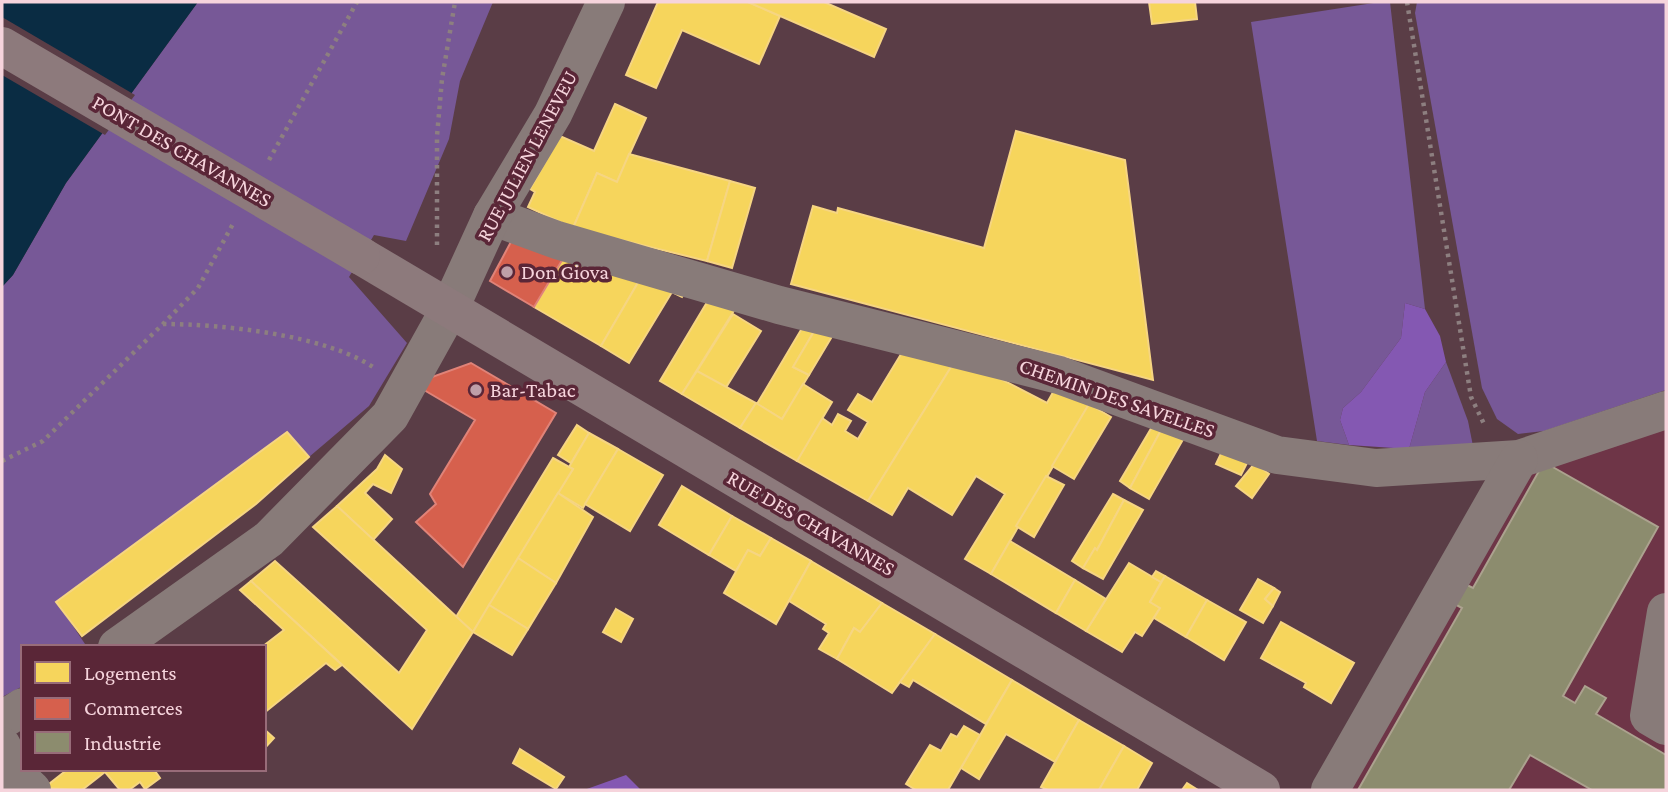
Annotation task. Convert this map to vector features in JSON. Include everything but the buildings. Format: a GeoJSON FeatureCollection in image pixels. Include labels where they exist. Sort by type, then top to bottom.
{"type":"FeatureCollection","features":[{"type":"Feature","properties":{"kind":"main road","name":"PONT DES CHAVANNES"},"geometry":{"type":"LineString","coordinates":[[2,46],[361,256]]}},
{"type":"Feature","properties":{"kind":"main road","name":"RUE DES CHAVANNES"},"geometry":{"type":"LineString","coordinates":[[361,256],[1261,790]]}},
{"type":"Feature","properties":{"kind":"street","name":"RUE JULIEN LENEVEU"},"geometry":{"type":"LineString","coordinates":[[120,645],[269,539],[390,416],[449,310],[492,216],[553,114],[606,2]]}},
{"type":"Feature","properties":{"kind":"street","name":"CHEMIN DES SAVELLES"},"geometry":{"type":"LineString","coordinates":[[492,216],[558,240],[779,305],[1059,374],[1277,455],[1376,468],[1519,459],[1666,410]]}},
{"type":"Feature","properties":{"kind":"street"},"geometry":{"type":"LineString","coordinates":[[1330,790],[1519,459]]}},
{"type":"Feature","properties":{"kind":"street"},"geometry":{"type":"LineString","coordinates":[[1666,612],[1649,716],[1666,726]]}},
{"type":"Feature","properties":{"kind":"street"},"geometry":{"type":"LineString","coordinates":[[2,720],[21,708]]}},
{"type":"Feature","properties":{"kind":"street"},"geometry":{"type":"LineString","coordinates":[[2,746],[15,774],[32,790]]}},
{"type":"Feature","properties":{"kind":"path"},"geometry":{"type":"LineString","coordinates":[[264,169],[357,2]]}},
{"type":"Feature","properties":{"kind":"path"},"geometry":{"type":"LineString","coordinates":[[455,2],[442,79],[437,136],[437,247],[464,273]]}},
{"type":"Feature","properties":{"kind":"path"},"geometry":{"type":"LineString","coordinates":[[1407,2],[1471,397],[1491,437],[1519,459]]}},
{"type":"Feature","properties":{"kind":"path"},"geometry":{"type":"LineString","coordinates":[[2,461],[43,441],[198,288],[237,216]]}},
{"type":"Feature","properties":{"kind":"path"},"geometry":{"type":"LineString","coordinates":[[163,324],[211,324],[287,337],[364,361],[405,390]]}},
{"type":"Feature","properties":{"kind":"shaded area"},"geometry":{"type":"Polygon","coordinates":[[[198,2],[493,2],[460,81],[449,139],[406,241],[374,235],[349,277],[407,343],[369,406],[309,457],[287,432],[57,602],[86,645],[21,645],[21,687],[2,697],[2,287],[13,275],[66,183],[198,2]]]}},
{"type":"Feature","properties":{"kind":"shaded area"},"geometry":{"type":"Polygon","coordinates":[[[1390,2],[1425,309],[1405,303],[1401,338],[1361,392],[1343,408],[1340,420],[1349,445],[1317,441],[1251,22],[1390,2]]]}},
{"type":"Feature","properties":{"kind":"shaded area"},"geometry":{"type":"Polygon","coordinates":[[[1417,2],[1666,2],[1666,390],[1544,431],[1518,434],[1497,419],[1482,388],[1415,13],[1417,2]]]}},
{"type":"Feature","properties":{"kind":"shaded area"},"geometry":{"type":"Polygon","coordinates":[[[1405,303],[1425,309],[1440,336],[1446,362],[1425,392],[1409,449],[1349,445],[1340,420],[1343,408],[1361,392],[1401,338],[1405,303]]]}},
{"type":"Feature","properties":{"kind":"shaded area"},"geometry":{"type":"Polygon","coordinates":[[[1446,362],[1468,421],[1474,451],[1409,449],[1425,392],[1446,362]]]}},
{"type":"Feature","properties":{"kind":"shaded area"},"geometry":{"type":"Polygon","coordinates":[[[1666,419],[1666,790],[1340,790],[1525,472],[1666,419]]]}},
{"type":"Feature","properties":{"kind":"shaded area"},"geometry":{"type":"Polygon","coordinates":[[[626,775],[641,790],[584,790],[626,775]]]}},
{"type":"Feature","properties":{"kind":"water"},"geometry":{"type":"Polygon","coordinates":[[[2,2],[198,2],[66,183],[13,275],[2,287],[2,2]]]}},
{"type":"Feature","properties":{"kind":"pier"},"geometry":{"type":"Polygon","coordinates":[[[2,17],[135,95],[105,135],[2,75],[2,17]]]}},
{"type":"Feature","properties":{"kind":"place","name":"Don Giova"},"geometry":{"type":"Point","coordinates":[507,272]}},
{"type":"Feature","properties":{"kind":"place","name":"Bar-Tabac"},"geometry":{"type":"Point","coordinates":[476,390]}}]}
